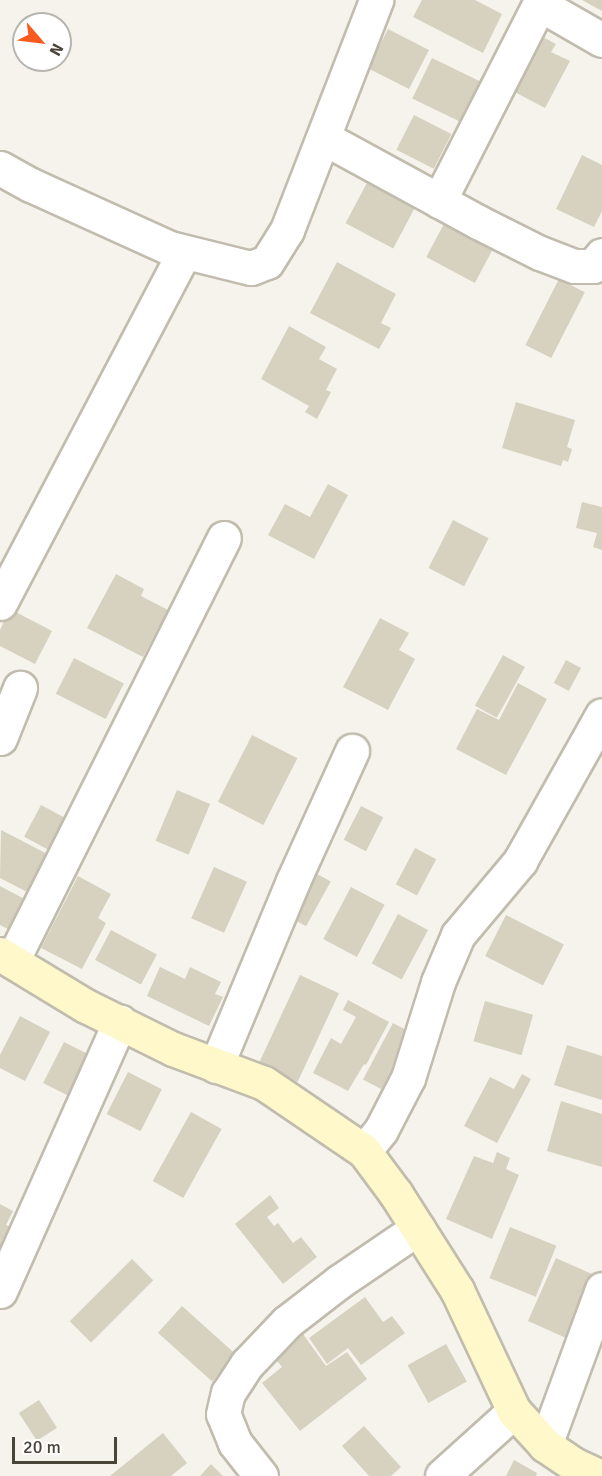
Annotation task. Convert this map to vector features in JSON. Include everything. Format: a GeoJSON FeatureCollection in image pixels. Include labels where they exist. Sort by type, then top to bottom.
{"type":"FeatureCollection","features":[{"type":"Feature","properties":{"kind":"street"},"geometry":{"type":"LineString","coordinates":[[0,168],[53,195],[184,252],[251,268],[267,262],[287,230],[376,0]]}},
{"type":"Feature","properties":{"kind":"street"},"geometry":{"type":"LineString","coordinates":[[439,201],[537,9],[548,9],[602,40]]}},
{"type":"Feature","properties":{"kind":"street"},"geometry":{"type":"LineString","coordinates":[[324,138],[540,253],[574,266],[593,266],[602,255]]}},
{"type":"Feature","properties":{"kind":"street"},"geometry":{"type":"LineString","coordinates":[[0,603],[184,252]]}},
{"type":"Feature","properties":{"kind":"street"},"geometry":{"type":"LineString","coordinates":[[224,538],[6,958],[86,1006],[173,1049],[264,1083],[364,1151],[418,1228],[457,1290],[514,1411],[545,1445],[573,1464],[599,1476]]}},
{"type":"Feature","properties":{"kind":"street"},"geometry":{"type":"LineString","coordinates":[[0,738],[20,688]]}},
{"type":"Feature","properties":{"kind":"street"},"geometry":{"type":"LineString","coordinates":[[364,1151],[381,1130],[408,1078],[438,982],[458,935],[520,861],[602,715]]}},
{"type":"Feature","properties":{"kind":"street"},"geometry":{"type":"LineString","coordinates":[[216,1066],[293,881],[352,752]]}},
{"type":"Feature","properties":{"kind":"street"},"geometry":{"type":"LineString","coordinates":[[0,1291],[120,1023]]}},
{"type":"Feature","properties":{"kind":"street"},"geometry":{"type":"LineString","coordinates":[[261,1476],[235,1443],[223,1414],[228,1393],[247,1365],[287,1322],[340,1281],[418,1228]]}},
{"type":"Feature","properties":{"kind":"street"},"geometry":{"type":"LineString","coordinates":[[545,1445],[602,1289]]}},
{"type":"Feature","properties":{"kind":"street"},"geometry":{"type":"LineString","coordinates":[[442,1476],[514,1411]]}},
{"type":"Feature","properties":{"kind":"building"},"geometry":{"type":"Polygon","coordinates":[[[422,0],[475,0],[502,14],[483,53],[413,17],[422,0]]]}},
{"type":"Feature","properties":{"kind":"building"},"geometry":{"type":"Polygon","coordinates":[[[582,0],[602,0],[602,11],[582,0]]]}},
{"type":"Feature","properties":{"kind":"building"},"geometry":{"type":"Polygon","coordinates":[[[388,29],[429,50],[409,89],[368,68],[388,29]]]}},
{"type":"Feature","properties":{"kind":"building"},"geometry":{"type":"Polygon","coordinates":[[[535,33],[556,44],[551,52],[570,61],[545,108],[507,88],[535,33]]]}},
{"type":"Feature","properties":{"kind":"building"},"geometry":{"type":"Polygon","coordinates":[[[432,58],[481,82],[462,123],[412,98],[432,58]]]}},
{"type":"Feature","properties":{"kind":"building"},"geometry":{"type":"Polygon","coordinates":[[[414,115],[451,134],[434,169],[396,150],[414,115]]]}},
{"type":"Feature","properties":{"kind":"building"},"geometry":{"type":"Polygon","coordinates":[[[582,155],[602,165],[602,211],[594,227],[556,209],[582,155]]]}},
{"type":"Feature","properties":{"kind":"building"},"geometry":{"type":"Polygon","coordinates":[[[369,179],[417,204],[393,248],[346,223],[369,179]]]}},
{"type":"Feature","properties":{"kind":"building"},"geometry":{"type":"Polygon","coordinates":[[[446,220],[495,246],[475,283],[426,257],[446,220]]]}},
{"type":"Feature","properties":{"kind":"building"},"geometry":{"type":"Polygon","coordinates":[[[337,262],[396,294],[381,323],[391,328],[379,349],[310,313],[337,262]]]}},
{"type":"Feature","properties":{"kind":"building"},"geometry":{"type":"Polygon","coordinates":[[[559,279],[585,292],[551,358],[525,345],[559,279]]]}},
{"type":"Feature","properties":{"kind":"building"},"geometry":{"type":"Polygon","coordinates":[[[289,326],[326,347],[319,359],[337,369],[326,390],[331,392],[317,419],[305,412],[309,406],[261,379],[289,326]]]}},
{"type":"Feature","properties":{"kind":"building"},"geometry":{"type":"Polygon","coordinates":[[[516,402],[575,420],[567,447],[572,449],[568,462],[563,460],[561,466],[502,448],[516,402]]]}},
{"type":"Feature","properties":{"kind":"building"},"geometry":{"type":"Polygon","coordinates":[[[328,484],[348,495],[314,559],[268,535],[285,504],[310,517],[328,484]]]}},
{"type":"Feature","properties":{"kind":"building"},"geometry":{"type":"Polygon","coordinates":[[[582,502],[602,507],[602,550],[593,547],[597,533],[576,528],[582,502]]]}},
{"type":"Feature","properties":{"kind":"building"},"geometry":{"type":"Polygon","coordinates":[[[453,520],[489,538],[464,586],[428,568],[453,520]]]}},
{"type":"Feature","properties":{"kind":"building"},"geometry":{"type":"Polygon","coordinates":[[[116,574],[144,589],[141,596],[168,610],[143,657],[87,628],[116,574]]]}},
{"type":"Feature","properties":{"kind":"building"},"geometry":{"type":"Polygon","coordinates":[[[10,609],[52,631],[35,664],[0,646],[0,630],[10,609]]]}},
{"type":"Feature","properties":{"kind":"building"},"geometry":{"type":"Polygon","coordinates":[[[380,618],[409,633],[399,650],[415,659],[388,710],[343,687],[380,618]]]}},
{"type":"Feature","properties":{"kind":"building"},"geometry":{"type":"Polygon","coordinates":[[[503,655],[525,667],[497,718],[475,706],[503,655]]]}},
{"type":"Feature","properties":{"kind":"building"},"geometry":{"type":"Polygon","coordinates":[[[74,658],[124,683],[106,719],[56,694],[74,658]]]}},
{"type":"Feature","properties":{"kind":"building"},"geometry":{"type":"Polygon","coordinates":[[[566,660],[581,668],[569,691],[554,683],[566,660]]]}},
{"type":"Feature","properties":{"kind":"building"},"geometry":{"type":"Polygon","coordinates":[[[518,683],[547,699],[506,775],[456,749],[477,709],[499,720],[518,683]]]}},
{"type":"Feature","properties":{"kind":"building"},"geometry":{"type":"Polygon","coordinates":[[[252,735],[297,758],[263,825],[218,802],[252,735]]]}},
{"type":"Feature","properties":{"kind":"building"},"geometry":{"type":"Polygon","coordinates":[[[177,790],[210,804],[189,855],[156,841],[177,790]]]}},
{"type":"Feature","properties":{"kind":"building"},"geometry":{"type":"Polygon","coordinates":[[[41,805],[73,822],[56,854],[24,837],[41,805]]]}},
{"type":"Feature","properties":{"kind":"building"},"geometry":{"type":"Polygon","coordinates":[[[361,806],[383,817],[366,851],[344,840],[361,806]]]}},
{"type":"Feature","properties":{"kind":"building"},"geometry":{"type":"Polygon","coordinates":[[[1,830],[57,859],[37,897],[0,878],[1,830]]]}},
{"type":"Feature","properties":{"kind":"building"},"geometry":{"type":"Polygon","coordinates":[[[415,848],[436,859],[417,895],[396,884],[415,848]]]}},
{"type":"Feature","properties":{"kind":"building"},"geometry":{"type":"Polygon","coordinates":[[[214,867],[247,882],[224,933],[191,918],[214,867]]]}},
{"type":"Feature","properties":{"kind":"building"},"geometry":{"type":"Polygon","coordinates":[[[308,869],[331,882],[306,926],[283,914],[308,869]]]}},
{"type":"Feature","properties":{"kind":"building"},"geometry":{"type":"Polygon","coordinates":[[[78,876],[111,894],[98,918],[106,923],[82,969],[41,948],[78,876]]]}},
{"type":"Feature","properties":{"kind":"building"},"geometry":{"type":"Polygon","coordinates":[[[0,886],[34,904],[18,934],[0,925],[0,886]]]}},
{"type":"Feature","properties":{"kind":"building"},"geometry":{"type":"Polygon","coordinates":[[[351,887],[385,905],[357,957],[323,939],[351,887]]]}},
{"type":"Feature","properties":{"kind":"building"},"geometry":{"type":"Polygon","coordinates":[[[398,914],[428,930],[402,979],[372,963],[398,914]]]}},
{"type":"Feature","properties":{"kind":"building"},"geometry":{"type":"Polygon","coordinates":[[[506,915],[564,945],[543,985],[485,956],[506,915]]]}},
{"type":"Feature","properties":{"kind":"building"},"geometry":{"type":"Polygon","coordinates":[[[111,930],[157,954],[141,984],[95,960],[111,930]]]}},
{"type":"Feature","properties":{"kind":"building"},"geometry":{"type":"Polygon","coordinates":[[[160,967],[185,979],[190,967],[221,982],[215,994],[223,997],[209,1026],[147,996],[160,967]]]}},
{"type":"Feature","properties":{"kind":"building"},"geometry":{"type":"Polygon","coordinates":[[[300,975],[339,993],[298,1082],[259,1064],[300,975]]]}},
{"type":"Feature","properties":{"kind":"building"},"geometry":{"type":"Polygon","coordinates":[[[348,1000],[389,1022],[366,1065],[364,1064],[348,1091],[313,1073],[331,1038],[341,1044],[356,1017],[343,1010],[348,1000]]]}},
{"type":"Feature","properties":{"kind":"building"},"geometry":{"type":"Polygon","coordinates":[[[485,1001],[533,1015],[521,1055],[473,1041],[485,1001]]]}},
{"type":"Feature","properties":{"kind":"building"},"geometry":{"type":"Polygon","coordinates":[[[20,1016],[50,1032],[25,1081],[0,1068],[0,1055],[20,1016]]]}},
{"type":"Feature","properties":{"kind":"building"},"geometry":{"type":"Polygon","coordinates":[[[393,1023],[412,1033],[381,1089],[363,1080],[393,1023]]]}},
{"type":"Feature","properties":{"kind":"building"},"geometry":{"type":"Polygon","coordinates":[[[64,1042],[91,1056],[70,1097],[43,1083],[64,1042]]]}},
{"type":"Feature","properties":{"kind":"building"},"geometry":{"type":"Polygon","coordinates":[[[567,1045],[602,1056],[602,1100],[554,1085],[567,1045]]]}},
{"type":"Feature","properties":{"kind":"building"},"geometry":{"type":"Polygon","coordinates":[[[128,1072],[162,1089],[141,1131],[107,1114],[128,1072]]]}},
{"type":"Feature","properties":{"kind":"building"},"geometry":{"type":"Polygon","coordinates":[[[522,1074],[531,1079],[497,1143],[464,1126],[490,1077],[514,1089],[522,1074]]]}},
{"type":"Feature","properties":{"kind":"building"},"geometry":{"type":"Polygon","coordinates":[[[561,1101],[602,1114],[602,1167],[547,1151],[561,1101]]]}},
{"type":"Feature","properties":{"kind":"building"},"geometry":{"type":"Polygon","coordinates":[[[191,1112],[222,1129],[183,1198],[153,1181],[191,1112]]]}},
{"type":"Feature","properties":{"kind":"building"},"geometry":{"type":"Polygon","coordinates":[[[497,1152],[510,1158],[506,1169],[519,1175],[492,1239],[446,1219],[474,1156],[493,1163],[497,1152]]]}},
{"type":"Feature","properties":{"kind":"building"},"geometry":{"type":"Polygon","coordinates":[[[270,1195],[279,1208],[267,1217],[274,1226],[278,1223],[293,1243],[301,1237],[317,1257],[283,1284],[235,1224],[270,1195]]]}},
{"type":"Feature","properties":{"kind":"building"},"geometry":{"type":"Polygon","coordinates":[[[0,1204],[13,1211],[6,1225],[14,1229],[0,1254],[0,1204]]]}},
{"type":"Feature","properties":{"kind":"building"},"geometry":{"type":"Polygon","coordinates":[[[510,1227],[556,1246],[536,1297],[489,1278],[510,1227]]]}},
{"type":"Feature","properties":{"kind":"building"},"geometry":{"type":"Polygon","coordinates":[[[556,1258],[595,1275],[567,1339],[528,1321],[556,1258]]]}},
{"type":"Feature","properties":{"kind":"building"},"geometry":{"type":"Polygon","coordinates":[[[132,1259],[153,1280],[91,1342],[70,1321],[132,1259]]]}},
{"type":"Feature","properties":{"kind":"building"},"geometry":{"type":"Polygon","coordinates":[[[365,1297],[383,1322],[392,1316],[405,1333],[361,1365],[348,1348],[327,1364],[309,1338],[365,1297]]]}},
{"type":"Feature","properties":{"kind":"building"},"geometry":{"type":"Polygon","coordinates":[[[182,1306],[236,1355],[212,1382],[158,1333],[182,1306]]]}},
{"type":"Feature","properties":{"kind":"building"},"geometry":{"type":"Polygon","coordinates":[[[303,1334],[326,1366],[347,1352],[367,1379],[300,1431],[262,1383],[282,1367],[274,1357],[303,1334]]]}},
{"type":"Feature","properties":{"kind":"building"},"geometry":{"type":"Polygon","coordinates":[[[446,1344],[467,1382],[428,1403],[408,1365],[446,1344]]]}},
{"type":"Feature","properties":{"kind":"building"},"geometry":{"type":"Polygon","coordinates":[[[39,1400],[57,1428],[37,1441],[19,1413],[39,1400]]]}},
{"type":"Feature","properties":{"kind":"building"},"geometry":{"type":"Polygon","coordinates":[[[364,1426],[401,1467],[391,1476],[369,1476],[342,1446],[364,1426]]]}},
{"type":"Feature","properties":{"kind":"building"},"geometry":{"type":"Polygon","coordinates":[[[163,1433],[187,1463],[171,1476],[110,1476],[163,1433]]]}},
{"type":"Feature","properties":{"kind":"building"},"geometry":{"type":"Polygon","coordinates":[[[514,1460],[537,1473],[536,1476],[506,1476],[514,1460]]]}},
{"type":"Feature","properties":{"kind":"building"},"geometry":{"type":"Polygon","coordinates":[[[211,1464],[223,1476],[200,1476],[211,1464]]]}}]}
